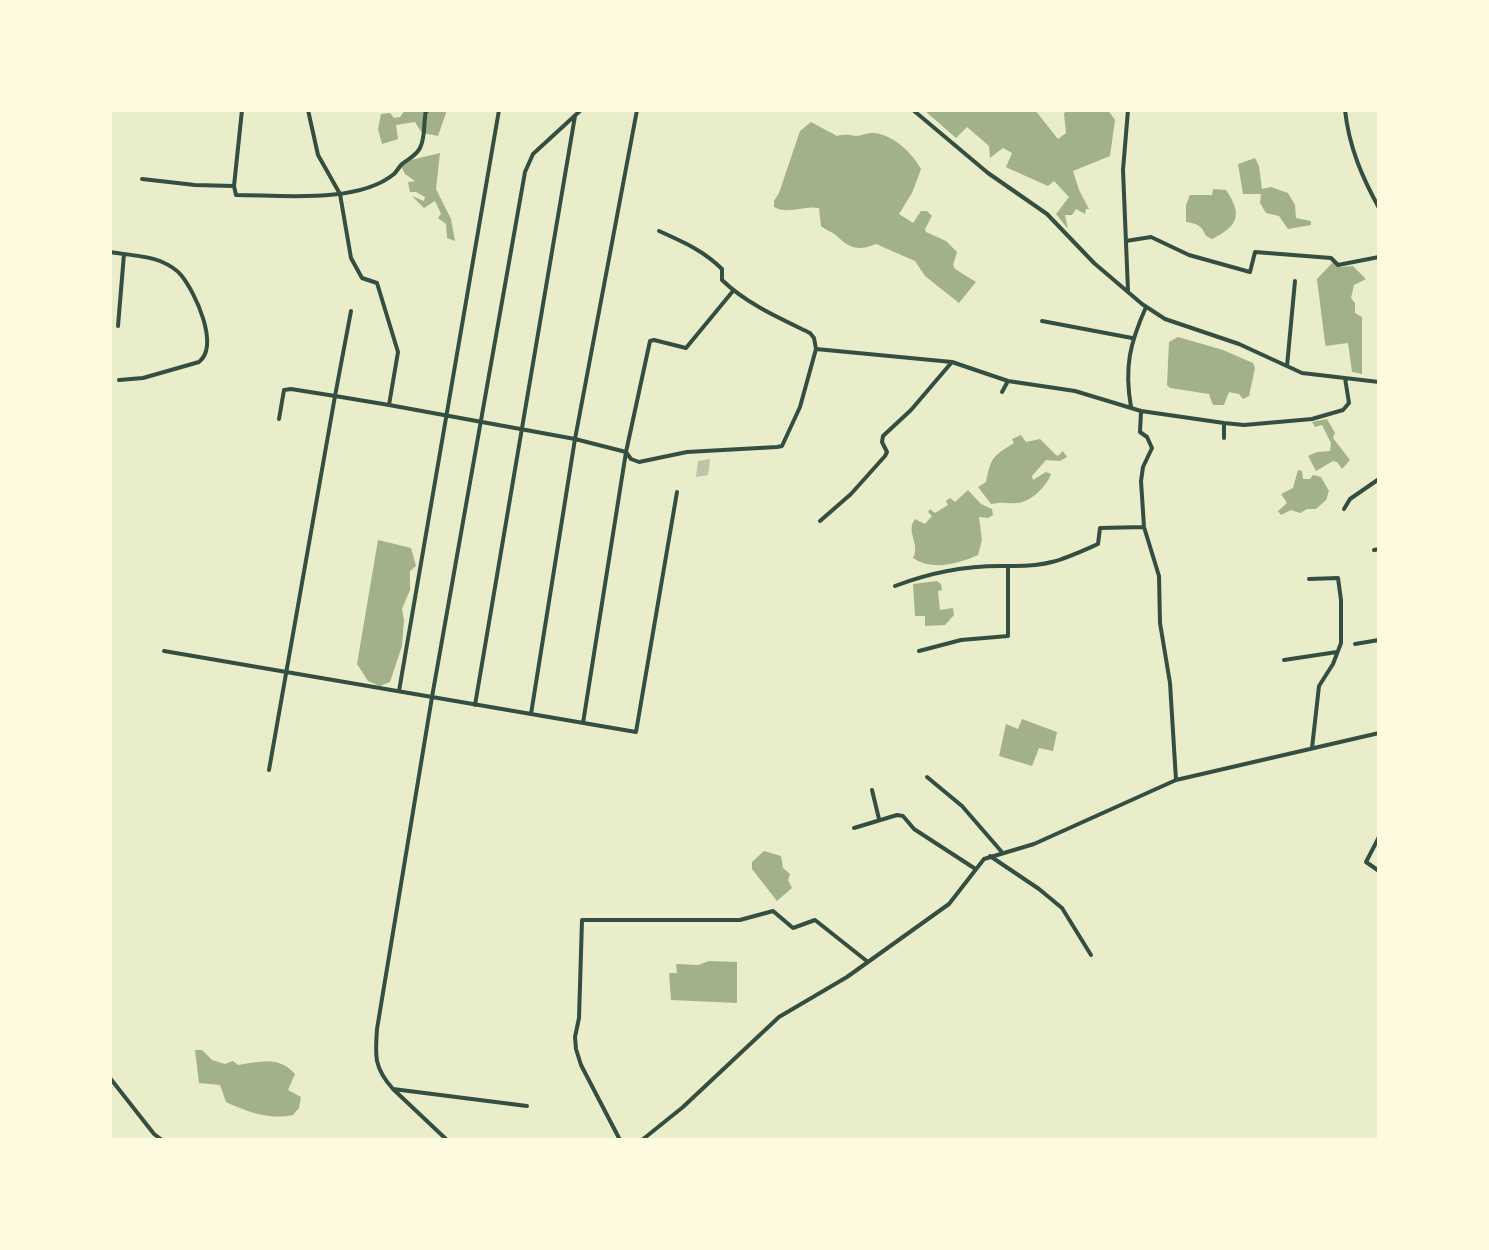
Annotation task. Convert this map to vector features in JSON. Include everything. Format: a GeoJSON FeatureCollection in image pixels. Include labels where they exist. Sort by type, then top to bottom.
{"type":"FeatureCollection","features":[{"type":"Feature","properties":{"kind":"street"},"geometry":{"type":"LineString","coordinates":[[242,110],[234,186],[236,195],[340,194],[363,189],[394,174],[420,149],[425,116],[429,110]]}},
{"type":"Feature","properties":{"kind":"street"},"geometry":{"type":"LineString","coordinates":[[308,110],[318,155],[340,194],[355,268],[362,278],[377,283],[398,352],[389,405]]}},
{"type":"Feature","properties":{"kind":"street"},"geometry":{"type":"LineString","coordinates":[[399,691],[499,110]]}},
{"type":"Feature","properties":{"kind":"street"},"geometry":{"type":"LineString","coordinates":[[447,1140],[383,1079],[376,1063],[377,1029],[432,697],[527,165],[533,154],[581,110]]}},
{"type":"Feature","properties":{"kind":"street"},"geometry":{"type":"LineString","coordinates":[[531,714],[575,439],[637,110]]}},
{"type":"Feature","properties":{"kind":"street"},"geometry":{"type":"LineString","coordinates":[[913,110],[988,173],[1047,214],[1075,246],[1146,307],[1165,319],[1239,344],[1302,373],[1379,382]]}},
{"type":"Feature","properties":{"kind":"street"},"geometry":{"type":"LineString","coordinates":[[1128,110],[1123,170],[1128,291]]}},
{"type":"Feature","properties":{"kind":"street"},"geometry":{"type":"LineString","coordinates":[[1345,110],[1358,166],[1369,195],[1379,208]]}},
{"type":"Feature","properties":{"kind":"street"},"geometry":{"type":"LineString","coordinates":[[475,705],[575,116]]}},
{"type":"Feature","properties":{"kind":"street"},"geometry":{"type":"LineString","coordinates":[[142,179],[234,186]]}},
{"type":"Feature","properties":{"kind":"street"},"geometry":{"type":"LineString","coordinates":[[279,419],[284,390],[291,389],[575,439],[626,452],[631,459],[639,462],[687,452],[782,446],[800,407],[816,349],[814,338],[733,291],[722,280],[722,269],[696,247],[659,231]]}},
{"type":"Feature","properties":{"kind":"street"},"geometry":{"type":"LineString","coordinates":[[1126,241],[1151,237],[1189,255],[1250,272],[1255,252],[1331,258],[1338,265],[1379,257]]}},
{"type":"Feature","properties":{"kind":"street"},"geometry":{"type":"LineString","coordinates":[[110,252],[160,261],[179,272],[192,291],[205,321],[207,348],[199,362],[143,378],[119,380]]}},
{"type":"Feature","properties":{"kind":"street"},"geometry":{"type":"LineString","coordinates":[[118,326],[124,254]]}},
{"type":"Feature","properties":{"kind":"street"},"geometry":{"type":"LineString","coordinates":[[1287,366],[1295,281]]}},
{"type":"Feature","properties":{"kind":"street"},"geometry":{"type":"LineString","coordinates":[[583,723],[626,452],[650,341],[686,348],[733,291]]}},
{"type":"Feature","properties":{"kind":"street"},"geometry":{"type":"LineString","coordinates":[[1131,407],[1128,386],[1132,338],[1146,307]]}},
{"type":"Feature","properties":{"kind":"street"},"geometry":{"type":"LineString","coordinates":[[269,770],[351,311]]}},
{"type":"Feature","properties":{"kind":"street"},"geometry":{"type":"LineString","coordinates":[[1042,321],[1132,338]]}},
{"type":"Feature","properties":{"kind":"street"},"geometry":{"type":"LineString","coordinates":[[816,349],[952,362],[1008,381],[1075,391],[1141,411],[1244,425],[1312,419],[1343,410],[1349,403],[1345,378]]}},
{"type":"Feature","properties":{"kind":"street"},"geometry":{"type":"LineString","coordinates":[[820,521],[851,494],[885,456],[883,436],[911,410],[952,362]]}},
{"type":"Feature","properties":{"kind":"street"},"geometry":{"type":"LineString","coordinates":[[1002,392],[1008,381]]}},
{"type":"Feature","properties":{"kind":"street"},"geometry":{"type":"LineString","coordinates":[[1141,411],[1140,432],[1147,437],[1152,448],[1143,467],[1141,481],[1144,527],[1159,576],[1162,643],[1170,683],[1176,780]]}},
{"type":"Feature","properties":{"kind":"street"},"geometry":{"type":"LineString","coordinates":[[1224,423],[1224,438]]}},
{"type":"Feature","properties":{"kind":"street"},"geometry":{"type":"LineString","coordinates":[[1344,509],[1350,499],[1379,479]]}},
{"type":"Feature","properties":{"kind":"street"},"geometry":{"type":"LineString","coordinates":[[164,651],[636,732],[677,492]]}},
{"type":"Feature","properties":{"kind":"street"},"geometry":{"type":"LineString","coordinates":[[895,586],[926,574],[986,565],[1050,565],[1098,544],[1100,528],[1144,527]]}},
{"type":"Feature","properties":{"kind":"street"},"geometry":{"type":"LineString","coordinates":[[919,651],[961,640],[1008,636],[1008,566]]}},
{"type":"Feature","properties":{"kind":"street"},"geometry":{"type":"LineString","coordinates":[[1309,579],[1338,578],[1340,582],[1341,643],[1319,686],[1312,748]]}},
{"type":"Feature","properties":{"kind":"street"},"geometry":{"type":"LineString","coordinates":[[1355,644],[1379,640]]}},
{"type":"Feature","properties":{"kind":"street"},"geometry":{"type":"LineString","coordinates":[[1284,660],[1338,652]]}},
{"type":"Feature","properties":{"kind":"street"},"geometry":{"type":"LineString","coordinates":[[642,1140],[683,1107],[779,1017],[868,962],[949,904],[974,868],[990,856],[1034,844],[1176,780],[1379,733]]}},
{"type":"Feature","properties":{"kind":"street"},"geometry":{"type":"LineString","coordinates":[[927,777],[962,806],[1002,852]]}},
{"type":"Feature","properties":{"kind":"street"},"geometry":{"type":"LineString","coordinates":[[872,790],[879,820]]}},
{"type":"Feature","properties":{"kind":"street"},"geometry":{"type":"LineString","coordinates":[[854,828],[903,816],[914,829],[974,868]]}},
{"type":"Feature","properties":{"kind":"street"},"geometry":{"type":"LineString","coordinates":[[1379,837],[1366,862],[1379,871]]}},
{"type":"Feature","properties":{"kind":"street"},"geometry":{"type":"LineString","coordinates":[[990,856],[1062,908],[1091,955]]}},
{"type":"Feature","properties":{"kind":"street"},"geometry":{"type":"LineString","coordinates":[[620,1140],[576,1049],[582,920],[740,920],[773,911],[793,928],[815,920],[868,962]]}},
{"type":"Feature","properties":{"kind":"street"},"geometry":{"type":"LineString","coordinates":[[110,1078],[162,1140]]}},
{"type":"Feature","properties":{"kind":"street"},"geometry":{"type":"LineString","coordinates":[[393,1089],[527,1106]]}},
{"type":"Feature","properties":{"kind":"shaded area"},"geometry":{"type":"Polygon","coordinates":[[[405,110],[447,110],[438,136],[422,133],[415,122],[396,125],[398,139],[382,144],[378,129],[381,114],[400,117],[405,110]]]}},
{"type":"Feature","properties":{"kind":"shaded area"},"geometry":{"type":"Polygon","coordinates":[[[924,110],[1035,110],[1058,139],[1066,133],[1064,113],[1069,110],[1108,110],[1115,120],[1110,156],[1073,171],[1089,209],[1085,214],[1076,209],[1072,215],[1065,215],[1068,229],[1056,214],[1069,197],[1054,181],[1048,186],[1006,167],[1012,153],[1003,148],[990,158],[989,146],[967,127],[956,138],[924,110]]]}},
{"type":"Feature","properties":{"kind":"shaded area"},"geometry":{"type":"Polygon","coordinates":[[[811,122],[837,136],[882,135],[896,141],[913,157],[921,169],[912,193],[899,214],[913,223],[921,211],[927,211],[932,216],[926,232],[946,241],[957,252],[953,265],[955,269],[976,282],[959,303],[925,276],[915,261],[876,244],[856,248],[848,245],[821,226],[819,208],[785,210],[774,207],[800,131],[811,122]]]}},
{"type":"Feature","properties":{"kind":"shaded area"},"geometry":{"type":"Polygon","coordinates":[[[440,153],[436,189],[451,219],[455,241],[447,238],[446,224],[438,218],[441,214],[435,201],[424,208],[412,196],[424,201],[425,197],[410,192],[408,182],[415,181],[405,174],[401,166],[411,160],[440,153]]]}},
{"type":"Feature","properties":{"kind":"shaded area"},"geometry":{"type":"Polygon","coordinates":[[[1255,158],[1262,189],[1271,187],[1288,193],[1295,205],[1296,218],[1311,221],[1311,225],[1288,229],[1279,216],[1266,213],[1260,203],[1261,194],[1243,194],[1238,164],[1255,158]]]}},
{"type":"Feature","properties":{"kind":"shaded area"},"geometry":{"type":"Polygon","coordinates":[[[1213,189],[1226,190],[1236,213],[1228,229],[1212,239],[1199,226],[1186,222],[1186,205],[1190,195],[1212,195],[1213,189]]]}},
{"type":"Feature","properties":{"kind":"shaded area"},"geometry":{"type":"Polygon","coordinates":[[[1333,262],[1338,267],[1353,266],[1366,279],[1354,285],[1351,298],[1355,303],[1355,313],[1362,317],[1362,374],[1352,372],[1348,343],[1326,346],[1325,343],[1317,279],[1333,262]]]}},
{"type":"Feature","properties":{"kind":"shaded area"},"geometry":{"type":"Polygon","coordinates":[[[1178,337],[1223,350],[1253,363],[1255,368],[1249,396],[1243,399],[1239,394],[1229,392],[1224,405],[1213,405],[1209,394],[1170,388],[1167,385],[1169,342],[1178,337]]]}},
{"type":"Feature","properties":{"kind":"shaded area"},"geometry":{"type":"Polygon","coordinates":[[[1327,419],[1335,433],[1333,438],[1350,460],[1342,469],[1333,461],[1316,471],[1308,456],[1330,451],[1331,443],[1322,425],[1315,427],[1312,422],[1327,419]]]}},
{"type":"Feature","properties":{"kind":"shaded area"},"geometry":{"type":"Polygon","coordinates":[[[1021,435],[1026,442],[1040,439],[1056,455],[1063,451],[1067,457],[1060,461],[1046,460],[1032,476],[1033,480],[1046,472],[1051,474],[1033,497],[1017,503],[991,504],[978,487],[986,482],[994,458],[1014,443],[1012,439],[1021,435]]]}},
{"type":"Feature","properties":{"kind":"shaded area"},"geometry":{"type":"Polygon","coordinates":[[[1298,470],[1302,471],[1303,479],[1310,479],[1313,475],[1321,477],[1329,491],[1326,500],[1316,509],[1300,513],[1291,510],[1281,515],[1278,511],[1287,503],[1281,494],[1293,488],[1298,470]]]}},
{"type":"Feature","properties":{"kind":"shaded area"},"geometry":{"type":"Polygon","coordinates":[[[968,490],[981,504],[992,509],[993,515],[979,517],[982,540],[978,555],[945,565],[928,564],[913,558],[912,524],[915,519],[925,524],[932,516],[928,512],[930,509],[935,513],[948,505],[946,501],[950,498],[955,502],[968,490]]]}},
{"type":"Feature","properties":{"kind":"shaded area"},"geometry":{"type":"Polygon","coordinates":[[[378,540],[411,548],[416,566],[410,571],[410,590],[402,609],[402,646],[390,682],[380,686],[368,681],[357,664],[378,540]]]}},
{"type":"Feature","properties":{"kind":"shaded area"},"geometry":{"type":"Polygon","coordinates":[[[937,581],[942,590],[938,591],[940,610],[953,608],[954,615],[945,625],[925,626],[925,616],[915,616],[913,584],[937,581]]]}},
{"type":"Feature","properties":{"kind":"shaded area"},"geometry":{"type":"Polygon","coordinates":[[[1022,719],[1057,732],[1053,751],[1039,748],[1032,766],[999,756],[1006,724],[1018,729],[1022,719]]]}},
{"type":"Feature","properties":{"kind":"shaded area"},"geometry":{"type":"Polygon","coordinates":[[[764,851],[781,856],[783,868],[790,874],[788,880],[792,888],[777,901],[752,869],[752,862],[764,851]]]}},
{"type":"Feature","properties":{"kind":"shaded area"},"geometry":{"type":"Polygon","coordinates":[[[709,961],[737,962],[737,1003],[671,1000],[669,973],[677,973],[676,964],[698,965],[709,961]]]}},
{"type":"Feature","properties":{"kind":"shaded area"},"geometry":{"type":"Polygon","coordinates":[[[195,1050],[202,1050],[212,1060],[225,1064],[233,1061],[238,1065],[268,1061],[282,1064],[295,1074],[288,1090],[301,1097],[299,1108],[293,1115],[267,1116],[226,1102],[220,1085],[199,1083],[195,1050]]]}},
{"type":"Feature","properties":{"kind":"building"},"geometry":{"type":"Polygon","coordinates":[[[710,459],[708,475],[696,477],[698,461],[710,459]]]}}]}
